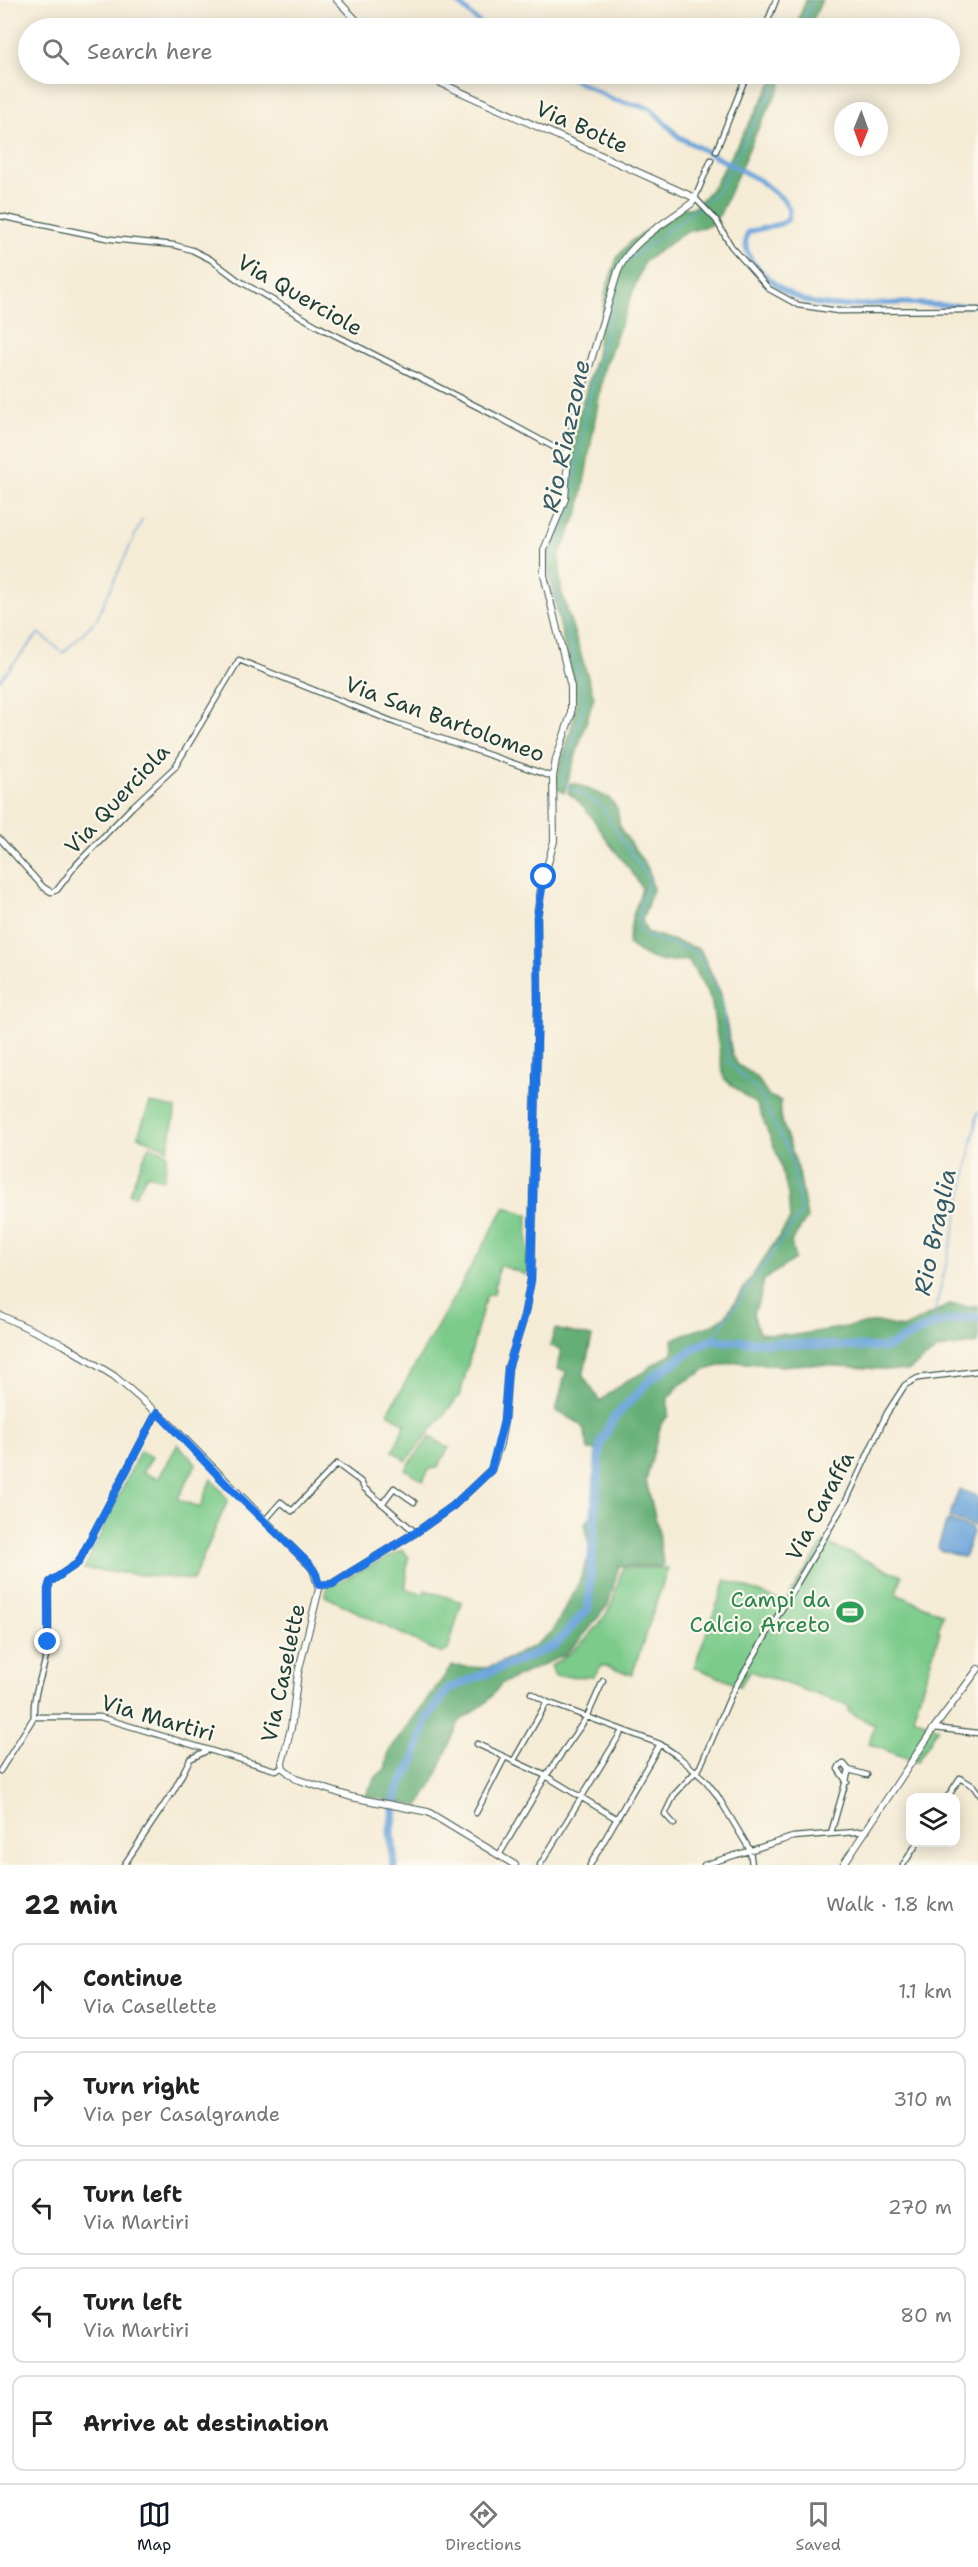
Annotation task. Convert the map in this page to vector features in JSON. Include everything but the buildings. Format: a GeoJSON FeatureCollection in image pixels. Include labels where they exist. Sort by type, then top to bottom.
{"type":"FeatureCollection","features":[{"type":"Feature","properties":{"kind":"street"},"geometry":{"type":"LineString","coordinates":[[337,0],[354,18]]}},
{"type":"Feature","properties":{"kind":"street"},"geometry":{"type":"LineString","coordinates":[[769,18],[776,0]]}},
{"type":"Feature","properties":{"kind":"street","name":"Via Botte"},"geometry":{"type":"LineString","coordinates":[[443,84],[698,200]]}},
{"type":"Feature","properties":{"kind":"street"},"geometry":{"type":"LineString","coordinates":[[716,151],[743,84]]}},
{"type":"Feature","properties":{"kind":"street"},"geometry":{"type":"LineString","coordinates":[[711,160],[698,200],[706,208],[731,246],[769,289],[798,305],[838,311],[978,310]]}},
{"type":"Feature","properties":{"kind":"street","name":"Via San Bartolomeo"},"geometry":{"type":"LineString","coordinates":[[239,660],[396,723],[553,777],[556,759],[571,715],[572,696],[542,560],[546,543],[564,505],[568,455],[581,390],[621,265],[641,242],[698,200]]}},
{"type":"Feature","properties":{"kind":"street","name":"Via Querciole"},"geometry":{"type":"LineString","coordinates":[[0,216],[117,240],[174,245],[192,250],[210,259],[238,280],[319,327],[500,418],[568,455]]}},
{"type":"Feature","properties":{"kind":"street","name":"Via Querciola"},"geometry":{"type":"LineString","coordinates":[[0,838],[43,887],[51,892],[57,890],[76,865],[132,807],[176,766],[239,660]]}},
{"type":"Feature","properties":{"kind":"street"},"geometry":{"type":"LineString","coordinates":[[0,1315],[98,1364],[157,1412],[230,1488],[309,1564],[316,1574],[319,1585],[332,1584],[415,1533],[453,1506],[491,1470],[504,1421],[508,1368],[524,1317],[531,1280],[538,1002],[537,917],[541,889],[554,841],[553,777]]}},
{"type":"Feature","properties":{"kind":"street","name":"Via Caraffa"},"geometry":{"type":"LineString","coordinates":[[674,1824],[665,1814],[674,1795],[703,1762],[732,1693],[847,1499],[866,1454],[900,1390],[911,1380],[918,1378],[978,1371]]}},
{"type":"Feature","properties":{"kind":"street"},"geometry":{"type":"LineString","coordinates":[[0,1771],[34,1718],[35,1692],[47,1652],[50,1582],[78,1563],[157,1412]]}},
{"type":"Feature","properties":{"kind":"street"},"geometry":{"type":"LineString","coordinates":[[267,1518],[281,1502],[292,1511],[337,1464],[361,1482],[364,1488],[415,1533]]}},
{"type":"Feature","properties":{"kind":"street"},"geometry":{"type":"LineString","coordinates":[[382,1504],[394,1488],[414,1502]]}},
{"type":"Feature","properties":{"kind":"street","name":"Via Caselette"},"geometry":{"type":"LineString","coordinates":[[283,1768],[298,1673],[319,1585]]}},
{"type":"Feature","properties":{"kind":"street"},"geometry":{"type":"LineString","coordinates":[[843,1865],[868,1831],[934,1728],[978,1669]]}},
{"type":"Feature","properties":{"kind":"street"},"geometry":{"type":"LineString","coordinates":[[499,1855],[546,1776],[587,1717],[603,1681]]}},
{"type":"Feature","properties":{"kind":"street"},"geometry":{"type":"LineString","coordinates":[[531,1694],[660,1744],[695,1771],[717,1795],[750,1850],[752,1865]]}},
{"type":"Feature","properties":{"kind":"street"},"geometry":{"type":"LineString","coordinates":[[514,1760],[547,1702]]}},
{"type":"Feature","properties":{"kind":"street","name":"Via Martiri"},"geometry":{"type":"LineString","coordinates":[[34,1718],[100,1717],[140,1727],[275,1770],[283,1768],[296,1779],[361,1799],[423,1810],[437,1816],[515,1865]]}},
{"type":"Feature","properties":{"kind":"street"},"geometry":{"type":"LineString","coordinates":[[934,1728],[978,1733]]}},
{"type":"Feature","properties":{"kind":"street"},"geometry":{"type":"LineString","coordinates":[[540,1865],[622,1731]]}},
{"type":"Feature","properties":{"kind":"street"},"geometry":{"type":"LineString","coordinates":[[477,1744],[546,1776],[617,1819]]}},
{"type":"Feature","properties":{"kind":"street"},"geometry":{"type":"LineString","coordinates":[[590,1865],[660,1744]]}},
{"type":"Feature","properties":{"kind":"street"},"geometry":{"type":"LineString","coordinates":[[124,1865],[174,1790],[190,1759],[208,1750]]}},
{"type":"Feature","properties":{"kind":"street"},"geometry":{"type":"LineString","coordinates":[[476,1813],[504,1758]]}},
{"type":"Feature","properties":{"kind":"street"},"geometry":{"type":"LineString","coordinates":[[846,1782],[838,1768],[844,1764],[849,1770],[867,1775]]}},
{"type":"Feature","properties":{"kind":"street"},"geometry":{"type":"LineString","coordinates":[[831,1833],[849,1770]]}},
{"type":"Feature","properties":{"kind":"street"},"geometry":{"type":"LineString","coordinates":[[950,1793],[960,1778],[973,1786],[978,1793]]}},
{"type":"Feature","properties":{"kind":"street"},"geometry":{"type":"LineString","coordinates":[[704,1865],[793,1837],[868,1831]]}},
{"type":"Feature","properties":{"kind":"street"},"geometry":{"type":"LineString","coordinates":[[903,1865],[915,1847]]}},
{"type":"Feature","properties":{"kind":"green space"},"geometry":{"type":"Polygon","coordinates":[[[806,0],[822,0],[814,18],[799,18],[806,0]]]}},
{"type":"Feature","properties":{"kind":"green space"},"geometry":{"type":"Polygon","coordinates":[[[771,84],[782,84],[756,133],[720,214],[711,225],[684,233],[644,262],[604,369],[579,511],[559,556],[561,590],[594,697],[564,793],[555,786],[573,723],[576,702],[546,558],[567,508],[577,421],[596,355],[605,293],[617,258],[630,242],[679,207],[696,206],[713,187],[771,84]]]}},
{"type":"Feature","properties":{"kind":"green space"},"geometry":{"type":"Polygon","coordinates":[[[570,783],[609,798],[617,808],[620,828],[648,868],[653,889],[642,920],[647,932],[700,949],[721,994],[732,1054],[738,1065],[756,1076],[769,1096],[781,1101],[780,1116],[799,1172],[807,1218],[791,1242],[795,1259],[764,1280],[759,1302],[753,1313],[759,1333],[795,1335],[878,1322],[903,1328],[949,1305],[978,1306],[978,1343],[938,1349],[908,1371],[809,1364],[780,1366],[736,1362],[705,1370],[681,1384],[668,1398],[668,1416],[661,1424],[646,1481],[658,1528],[663,1563],[661,1566],[619,1566],[608,1605],[580,1640],[564,1655],[501,1684],[487,1702],[459,1722],[434,1781],[419,1806],[365,1796],[376,1777],[385,1769],[389,1751],[452,1666],[486,1668],[498,1664],[535,1645],[553,1631],[579,1582],[590,1553],[585,1523],[592,1515],[596,1450],[588,1450],[585,1433],[580,1424],[556,1411],[566,1371],[557,1369],[561,1349],[550,1346],[555,1329],[592,1337],[583,1376],[600,1401],[624,1382],[645,1372],[650,1366],[673,1353],[672,1340],[707,1327],[726,1315],[790,1220],[788,1194],[779,1159],[757,1105],[724,1079],[711,999],[689,961],[659,961],[646,956],[628,944],[632,919],[642,888],[586,809],[568,793],[570,783]]]}},
{"type":"Feature","properties":{"kind":"green space"},"geometry":{"type":"Polygon","coordinates":[[[150,1103],[176,1108],[168,1149],[138,1136],[150,1103]]]}},
{"type":"Feature","properties":{"kind":"green space"},"geometry":{"type":"Polygon","coordinates":[[[149,1145],[167,1153],[164,1180],[147,1174],[135,1196],[129,1193],[149,1145]]]}},
{"type":"Feature","properties":{"kind":"green space"},"geometry":{"type":"Polygon","coordinates":[[[505,1207],[528,1215],[527,1275],[499,1265],[494,1294],[486,1296],[460,1395],[406,1461],[393,1451],[405,1424],[388,1413],[505,1207]]]}},
{"type":"Feature","properties":{"kind":"green space"},"geometry":{"type":"Polygon","coordinates":[[[430,1437],[449,1448],[437,1468],[429,1469],[423,1481],[405,1469],[430,1437]]]}},
{"type":"Feature","properties":{"kind":"green space"},"geometry":{"type":"Polygon","coordinates":[[[178,1444],[196,1464],[178,1499],[200,1508],[211,1478],[228,1500],[193,1580],[84,1569],[140,1451],[152,1457],[143,1472],[158,1479],[178,1444]]]}},
{"type":"Feature","properties":{"kind":"green space"},"geometry":{"type":"Polygon","coordinates":[[[824,1542],[902,1576],[896,1594],[943,1614],[938,1631],[940,1632],[913,1717],[938,1728],[917,1762],[869,1744],[874,1725],[848,1711],[849,1706],[750,1671],[740,1686],[694,1667],[726,1580],[785,1602],[824,1542]]]}},
{"type":"Feature","properties":{"kind":"green space"},"geometry":{"type":"Polygon","coordinates":[[[402,1550],[409,1557],[405,1588],[424,1594],[425,1590],[462,1602],[448,1650],[442,1654],[325,1596],[326,1588],[402,1550]]]}},
{"type":"Feature","properties":{"kind":"green space"},"geometry":{"type":"Polygon","coordinates":[[[623,1568],[668,1568],[632,1675],[602,1665],[593,1677],[555,1676],[551,1666],[585,1640],[606,1614],[623,1568]]]}},
{"type":"Feature","properties":{"kind":"water"},"geometry":{"type":"Polygon","coordinates":[[[959,1489],[978,1496],[978,1516],[974,1526],[949,1518],[959,1489]]]}},
{"type":"Feature","properties":{"kind":"water"},"geometry":{"type":"Polygon","coordinates":[[[949,1521],[971,1528],[973,1532],[965,1556],[940,1550],[938,1547],[946,1523],[949,1521]]]}},
{"type":"Feature","properties":{"kind":"waterway"},"geometry":{"type":"LineString","coordinates":[[455,0],[474,18]]}},
{"type":"Feature","properties":{"kind":"waterway","name":"Rio Riazzone"},"geometry":{"type":"LineString","coordinates":[[805,18],[813,0]]}},
{"type":"Feature","properties":{"kind":"waterway"},"geometry":{"type":"LineString","coordinates":[[583,84],[614,100],[650,108],[679,137],[759,180],[784,200],[789,209],[788,220],[748,232],[746,247],[752,261],[759,269],[794,296],[810,302],[844,306],[904,303],[978,304]]}},
{"type":"Feature","properties":{"kind":"waterway","name":"Rio Riazzone"},"geometry":{"type":"LineString","coordinates":[[732,163],[775,84]]}},
{"type":"Feature","properties":{"kind":"waterway","name":"Rio Riazzone"},"geometry":{"type":"LineString","coordinates":[[624,264],[720,190],[730,167]]}},
{"type":"Feature","properties":{"kind":"waterway","name":"Rio Riazzone"},"geometry":{"type":"LineString","coordinates":[[621,271],[587,407],[570,511],[549,564],[585,698],[563,778],[566,786],[603,807],[617,833],[649,879],[638,917],[638,929],[647,937],[697,952],[722,1000],[729,1063],[758,1091],[792,1159],[801,1213],[711,1340]]}},
{"type":"Feature","properties":{"kind":"waterway"},"geometry":{"type":"LineString","coordinates":[[0,680],[39,633],[63,653],[96,620],[142,520]]}},
{"type":"Feature","properties":{"kind":"waterway","name":"Rio Braglia"},"geometry":{"type":"LineString","coordinates":[[932,1325],[961,1201],[978,1111]]}},
{"type":"Feature","properties":{"kind":"waterway"},"geometry":{"type":"LineString","coordinates":[[394,1865],[391,1831],[397,1791],[413,1763],[427,1719],[448,1689],[554,1646],[588,1609],[600,1445],[613,1419],[653,1377],[696,1347],[711,1340],[886,1348],[932,1325],[960,1318],[978,1318]]}},
{"type":"Feature","properties":{"kind":"place","name":"Campi da Calcio Arceto"},"geometry":{"type":"Point","coordinates":[850,1612]}},
{"type":"Feature","properties":{"kind":"route"},"geometry":{"type":"LineString","coordinates":[[48,1642],[50,1582],[78,1563],[157,1412],[230,1488],[309,1564],[316,1574],[319,1585],[332,1584],[418,1531],[453,1506],[491,1470],[500,1444],[504,1421],[506,1377],[524,1317],[531,1280],[538,1002],[537,917],[544,877]]}}]}
